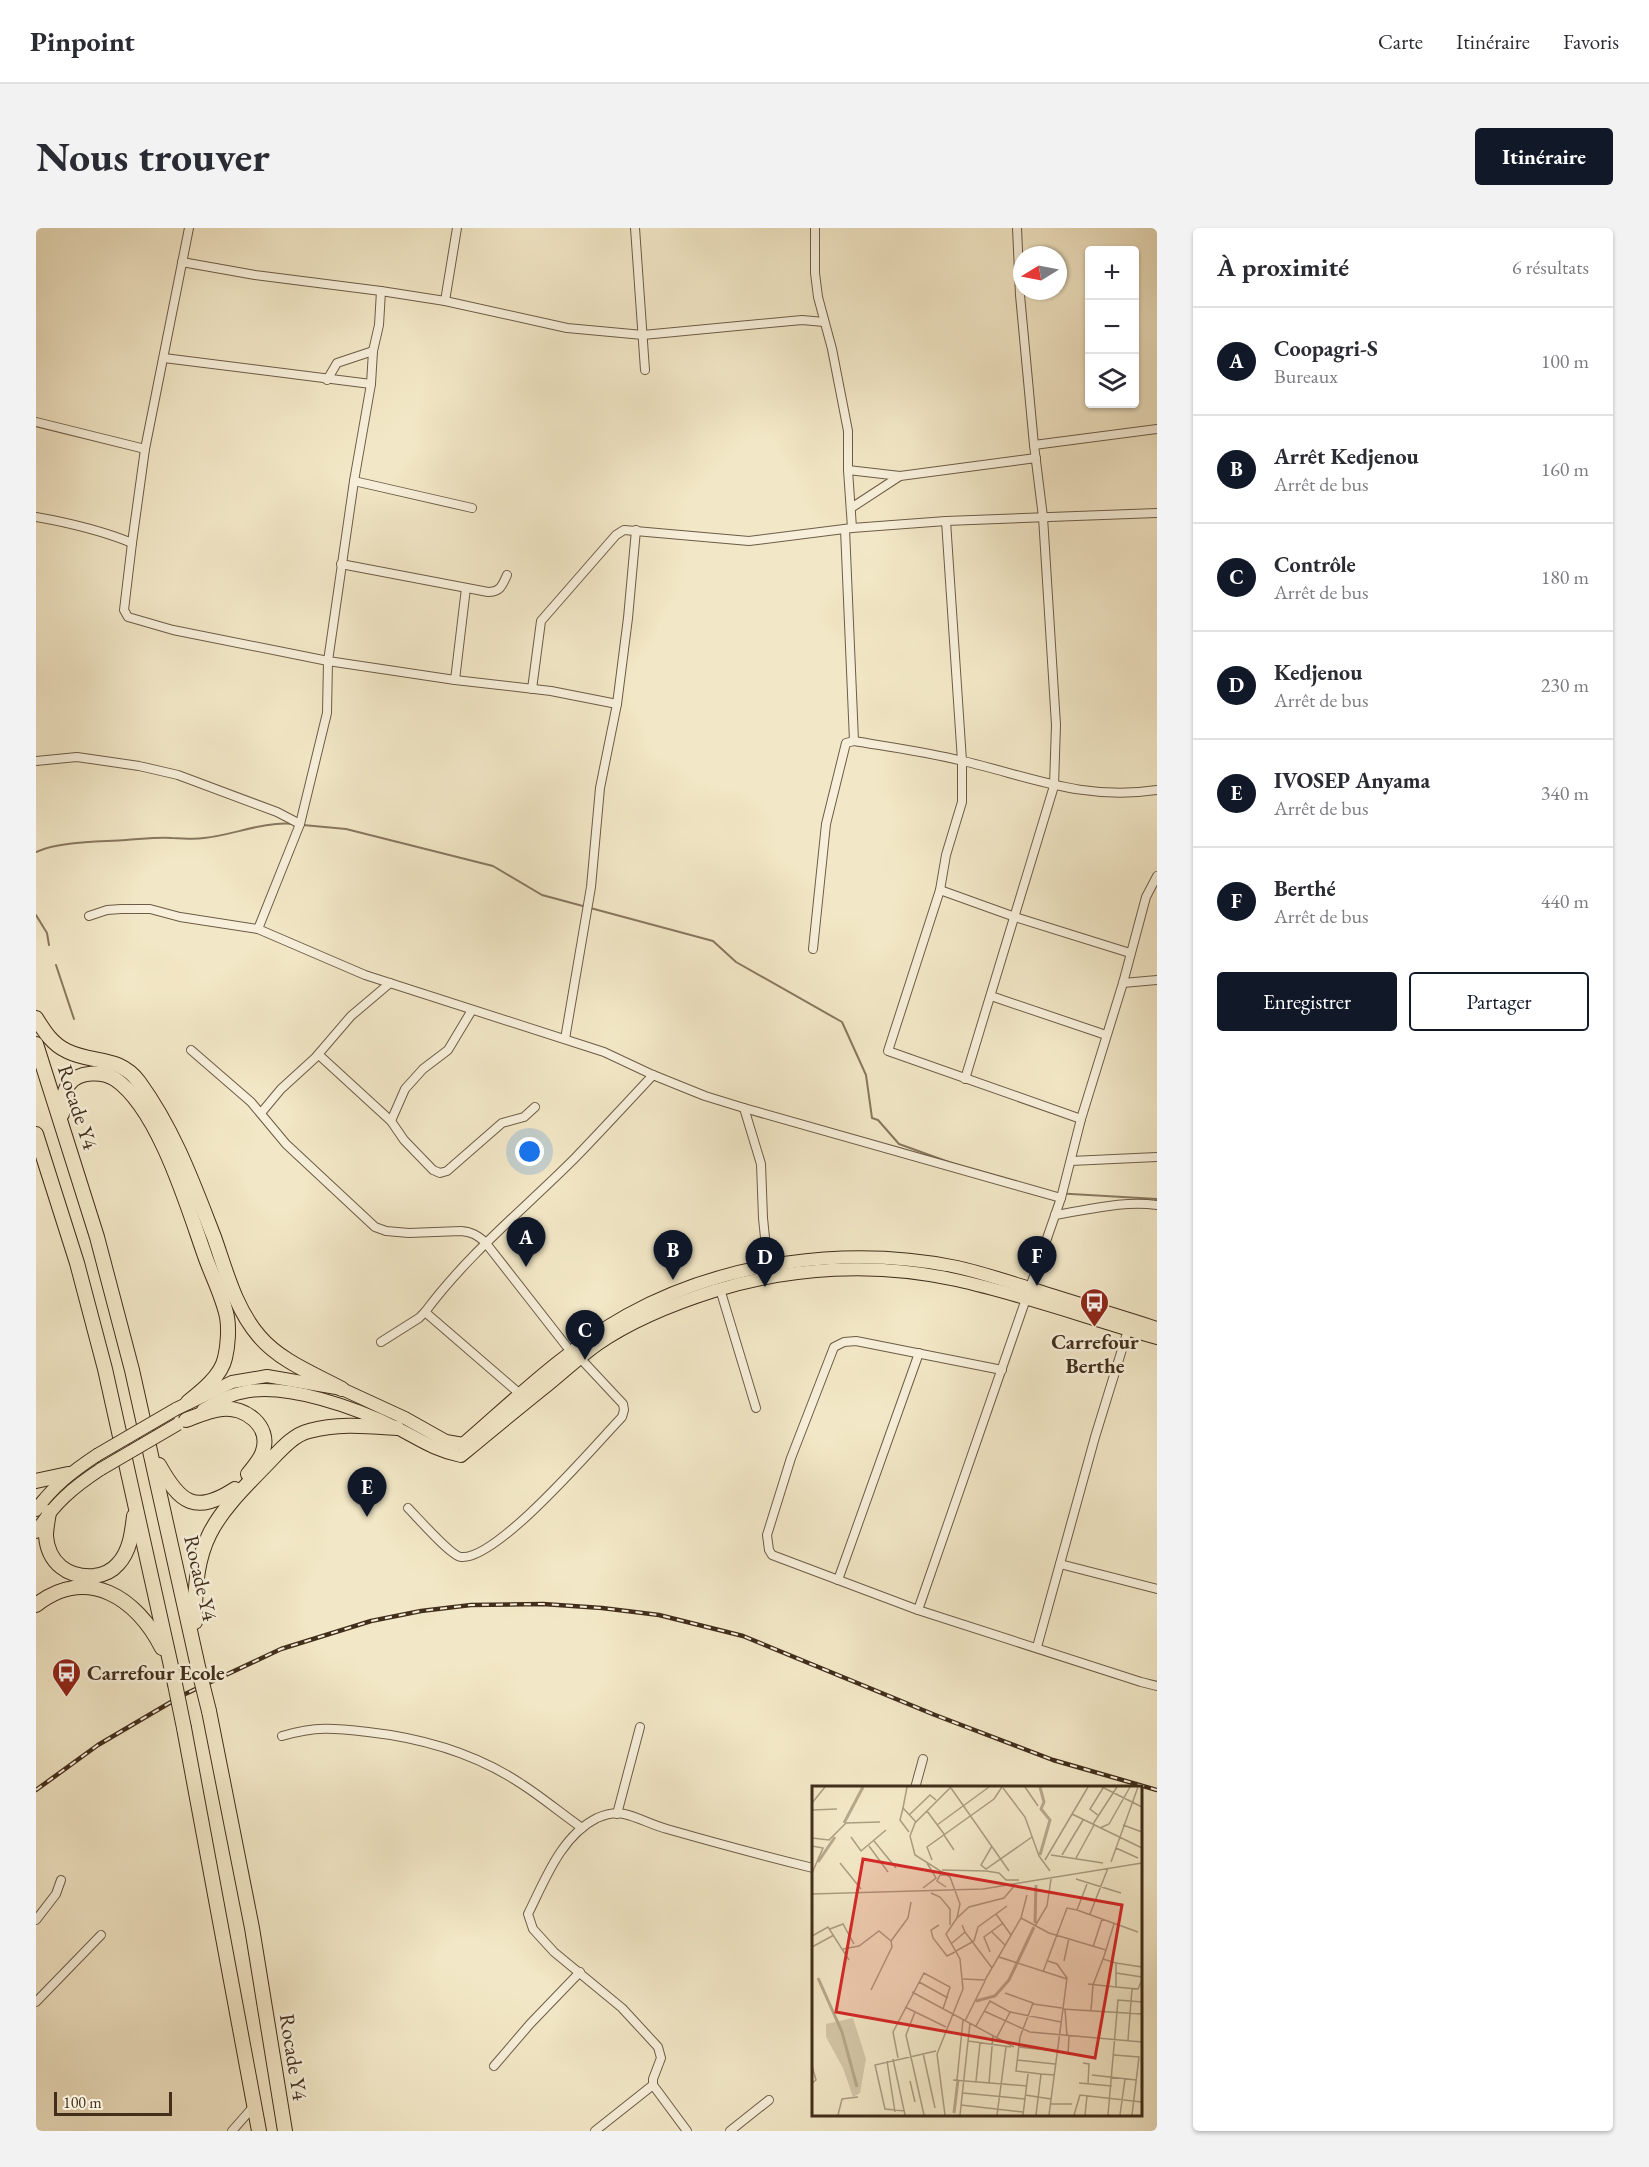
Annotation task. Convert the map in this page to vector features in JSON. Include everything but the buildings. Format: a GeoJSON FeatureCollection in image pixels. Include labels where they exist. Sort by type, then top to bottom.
{"type":"FeatureCollection","features":[{"type":"Feature","properties":{"kind":"highway"},"geometry":{"type":"LineString","coordinates":[[36,1018],[48,1037],[65,1050],[85,1058],[122,1065],[138,1080],[185,1162],[242,1312],[260,1337],[277,1353],[342,1389]]}},
{"type":"Feature","properties":{"kind":"highway","name":"Rocade Y4"},"geometry":{"type":"LineString","coordinates":[[36,1044],[97,1237],[152,1453],[196,1651],[252,1928],[285,2131]]}},
{"type":"Feature","properties":{"kind":"highway"},"geometry":{"type":"LineString","coordinates":[[61,1122],[63,1100],[68,1084],[80,1076],[94,1073],[114,1078],[131,1094],[149,1120],[174,1168],[227,1317],[225,1359],[217,1374],[182,1406]]}},
{"type":"Feature","properties":{"kind":"highway"},"geometry":{"type":"LineString","coordinates":[[36,1134],[77,1263],[105,1369],[184,1728],[259,2131]]}},
{"type":"Feature","properties":{"kind":"highway"},"geometry":{"type":"LineString","coordinates":[[152,1453],[172,1488],[183,1500],[198,1503],[220,1498],[235,1489],[253,1469],[263,1450],[264,1433],[256,1420],[247,1413],[223,1409],[182,1422]]}},
{"type":"Feature","properties":{"kind":"highway"},"geometry":{"type":"LineString","coordinates":[[196,1651],[195,1590],[198,1562],[209,1531],[229,1503],[284,1446],[306,1431],[338,1426],[397,1428]]}},
{"type":"Feature","properties":{"kind":"highway"},"geometry":{"type":"LineString","coordinates":[[36,1481],[68,1474]]}},
{"type":"Feature","properties":{"kind":"highway"},"geometry":{"type":"LineString","coordinates":[[42,1511],[50,1551],[57,1563],[68,1573],[86,1576],[102,1575],[117,1566],[126,1552],[132,1533],[135,1505]]}},
{"type":"Feature","properties":{"kind":"highway"},"geometry":{"type":"LineString","coordinates":[[36,1605],[44,1598],[68,1589],[83,1586],[105,1591],[124,1601],[140,1614],[156,1635],[171,1666]]}},
{"type":"Feature","properties":{"kind":"main road"},"geometry":{"type":"LineString","coordinates":[[36,1532],[42,1511],[53,1488],[68,1474],[182,1406],[232,1382],[267,1376],[342,1389],[405,1418],[446,1441],[463,1444],[520,1394],[626,1316],[654,1302],[721,1278],[768,1267],[836,1257],[879,1257],[914,1260],[958,1268],[1128,1330],[1157,1338]]}},
{"type":"Feature","properties":{"kind":"main road"},"geometry":{"type":"LineString","coordinates":[[42,1511],[101,1469],[218,1401],[241,1392],[262,1390],[305,1394],[344,1406],[397,1428],[441,1452],[461,1456],[575,1355],[634,1322],[684,1300],[759,1279],[794,1273],[877,1270],[912,1273],[1029,1294],[1157,1328]]}},
{"type":"Feature","properties":{"kind":"street"},"geometry":{"type":"LineString","coordinates":[[189,228],[144,449],[124,610],[128,617],[172,630],[328,661],[532,689],[617,704]]}},
{"type":"Feature","properties":{"kind":"street"},"geometry":{"type":"LineString","coordinates":[[445,301],[457,228]]}},
{"type":"Feature","properties":{"kind":"street"},"geometry":{"type":"LineString","coordinates":[[635,228],[645,370]]}},
{"type":"Feature","properties":{"kind":"street"},"geometry":{"type":"LineString","coordinates":[[815,228],[815,273],[848,431],[854,741]]}},
{"type":"Feature","properties":{"kind":"street"},"geometry":{"type":"LineString","coordinates":[[966,1079],[1054,786],[1056,725],[1043,516],[1020,295],[1017,228]]}},
{"type":"Feature","properties":{"kind":"street"},"geometry":{"type":"LineString","coordinates":[[182,262],[255,275],[445,301],[567,328],[643,335],[802,320],[824,322]]}},
{"type":"Feature","properties":{"kind":"street"},"geometry":{"type":"LineString","coordinates":[[258,928],[300,825],[327,713],[328,661],[341,564],[371,384],[381,291]]}},
{"type":"Feature","properties":{"kind":"street"},"geometry":{"type":"LineString","coordinates":[[327,380],[337,363],[373,351]]}},
{"type":"Feature","properties":{"kind":"street"},"geometry":{"type":"LineString","coordinates":[[164,358],[371,384]]}},
{"type":"Feature","properties":{"kind":"street"},"geometry":{"type":"LineString","coordinates":[[36,422],[144,449]]}},
{"type":"Feature","properties":{"kind":"street"},"geometry":{"type":"LineString","coordinates":[[1034,445],[1157,429]]}},
{"type":"Feature","properties":{"kind":"street"},"geometry":{"type":"LineString","coordinates":[[848,470],[900,476],[1036,458]]}},
{"type":"Feature","properties":{"kind":"street"},"geometry":{"type":"LineString","coordinates":[[850,508],[900,476]]}},
{"type":"Feature","properties":{"kind":"street"},"geometry":{"type":"LineString","coordinates":[[354,481],[472,508]]}},
{"type":"Feature","properties":{"kind":"street"},"geometry":{"type":"LineString","coordinates":[[532,689],[541,621],[616,535],[624,530],[749,541],[849,528],[946,521],[1157,513]]}},
{"type":"Feature","properties":{"kind":"street"},"geometry":{"type":"LineString","coordinates":[[36,517],[75,523],[132,543]]}},
{"type":"Feature","properties":{"kind":"street"},"geometry":{"type":"LineString","coordinates":[[946,521],[962,761],[962,802],[946,855],[940,890],[888,1051],[1081,1119]]}},
{"type":"Feature","properties":{"kind":"street"},"geometry":{"type":"LineString","coordinates":[[565,1039],[591,888],[600,788],[617,704],[636,530]]}},
{"type":"Feature","properties":{"kind":"street"},"geometry":{"type":"LineString","coordinates":[[341,564],[496,592],[502,588],[507,575]]}},
{"type":"Feature","properties":{"kind":"street"},"geometry":{"type":"LineString","coordinates":[[455,680],[466,588]]}},
{"type":"Feature","properties":{"kind":"street"},"geometry":{"type":"LineString","coordinates":[[813,949],[826,824],[846,743],[854,741],[962,761],[1054,786],[1122,794],[1157,790]]}},
{"type":"Feature","properties":{"kind":"street"},"geometry":{"type":"LineString","coordinates":[[36,761],[77,757],[139,766],[178,775],[277,812],[300,825]]}},
{"type":"Feature","properties":{"kind":"street"},"geometry":{"type":"LineString","coordinates":[[918,1610],[1061,1198],[1081,1119],[1123,983],[1146,897],[1157,876]]}},
{"type":"Feature","properties":{"kind":"street"},"geometry":{"type":"LineString","coordinates":[[940,890],[1015,917],[1130,953]]}},
{"type":"Feature","properties":{"kind":"street"},"geometry":{"type":"LineString","coordinates":[[89,916],[121,909],[150,909],[180,917],[258,928],[365,975],[604,1052],[705,1096],[1061,1198]]}},
{"type":"Feature","properties":{"kind":"street"},"geometry":{"type":"LineString","coordinates":[[1123,983],[1157,980]]}},
{"type":"Feature","properties":{"kind":"street"},"geometry":{"type":"LineString","coordinates":[[261,1113],[271,1099],[319,1054],[344,1023],[390,983]]}},
{"type":"Feature","properties":{"kind":"street"},"geometry":{"type":"LineString","coordinates":[[991,996],[1106,1035]]}},
{"type":"Feature","properties":{"kind":"street"},"geometry":{"type":"LineString","coordinates":[[391,1121],[405,1089],[423,1069],[448,1050],[472,1010]]}},
{"type":"Feature","properties":{"kind":"street"},"geometry":{"type":"LineString","coordinates":[[191,1050],[261,1113],[286,1144],[375,1227],[399,1232],[471,1232],[485,1242],[575,1355],[623,1404],[622,1417],[548,1496],[510,1532],[488,1547],[466,1557],[459,1557],[408,1508]]}},
{"type":"Feature","properties":{"kind":"street"},"geometry":{"type":"LineString","coordinates":[[319,1054],[391,1121],[404,1140],[433,1170],[440,1173],[447,1171],[502,1124],[524,1117],[535,1107]]}},
{"type":"Feature","properties":{"kind":"street"},"geometry":{"type":"LineString","coordinates":[[381,1342],[419,1318],[485,1242],[574,1158],[653,1075]]}},
{"type":"Feature","properties":{"kind":"street"},"geometry":{"type":"LineString","coordinates":[[744,1108],[760,1164],[762,1218],[768,1267]]}},
{"type":"Feature","properties":{"kind":"street"},"geometry":{"type":"LineString","coordinates":[[1071,1161],[1157,1157]]}},
{"type":"Feature","properties":{"kind":"street"},"geometry":{"type":"LineString","coordinates":[[1055,1215],[1138,1203],[1157,1205]]}},
{"type":"Feature","properties":{"kind":"street"},"geometry":{"type":"LineString","coordinates":[[720,1289],[756,1408]]}},
{"type":"Feature","properties":{"kind":"street"},"geometry":{"type":"LineString","coordinates":[[425,1312],[520,1394]]}},
{"type":"Feature","properties":{"kind":"street"},"geometry":{"type":"LineString","coordinates":[[1037,1647],[1095,1437],[1128,1330]]}},
{"type":"Feature","properties":{"kind":"street"},"geometry":{"type":"LineString","coordinates":[[1002,1370],[856,1341],[844,1342],[834,1347],[791,1458],[767,1535],[769,1550],[772,1555],[918,1610],[1157,1686]]}},
{"type":"Feature","properties":{"kind":"street"},"geometry":{"type":"LineString","coordinates":[[838,1580],[919,1353]]}},
{"type":"Feature","properties":{"kind":"street"},"geometry":{"type":"LineString","coordinates":[[1060,1564],[1157,1589]]}},
{"type":"Feature","properties":{"kind":"street"},"geometry":{"type":"LineString","coordinates":[[282,1736],[306,1729],[327,1727],[402,1736],[472,1757],[522,1784],[582,1828]]}},
{"type":"Feature","properties":{"kind":"street"},"geometry":{"type":"LineString","coordinates":[[617,1814],[640,1727]]}},
{"type":"Feature","properties":{"kind":"street"},"geometry":{"type":"LineString","coordinates":[[916,1786],[923,1759]]}},
{"type":"Feature","properties":{"kind":"street"},"geometry":{"type":"LineString","coordinates":[[687,2131],[653,2085],[661,2058],[658,2047],[622,2008],[554,1952],[533,1929],[528,1914],[563,1849],[582,1828],[597,1818],[617,1814],[812,1868]]}},
{"type":"Feature","properties":{"kind":"street"},"geometry":{"type":"LineString","coordinates":[[36,1920],[56,1894],[61,1880]]}},
{"type":"Feature","properties":{"kind":"street"},"geometry":{"type":"LineString","coordinates":[[36,2002],[102,1935]]}},
{"type":"Feature","properties":{"kind":"street"},"geometry":{"type":"LineString","coordinates":[[494,2066],[580,1972]]}},
{"type":"Feature","properties":{"kind":"street"},"geometry":{"type":"LineString","coordinates":[[595,2131],[653,2085]]}},
{"type":"Feature","properties":{"kind":"street"},"geometry":{"type":"LineString","coordinates":[[730,2131],[769,2100]]}},
{"type":"Feature","properties":{"kind":"street"},"geometry":{"type":"LineString","coordinates":[[232,2131],[255,2104]]}},
{"type":"Feature","properties":{"kind":"waterway"},"geometry":{"type":"LineString","coordinates":[[36,852],[68,844],[92,842],[155,838],[200,839],[271,824],[294,824]]}},
{"type":"Feature","properties":{"kind":"waterway"},"geometry":{"type":"LineString","coordinates":[[303,825],[346,829],[493,866],[542,895],[713,941],[736,962],[842,1022],[866,1075],[872,1118],[878,1120],[899,1144],[957,1165]]}},
{"type":"Feature","properties":{"kind":"waterway"},"geometry":{"type":"LineString","coordinates":[[36,915],[47,933],[49,945]]}},
{"type":"Feature","properties":{"kind":"waterway"},"geometry":{"type":"LineString","coordinates":[[56,965],[74,1019]]}},
{"type":"Feature","properties":{"kind":"waterway"},"geometry":{"type":"LineString","coordinates":[[1054,1193],[1157,1199]]}},
{"type":"Feature","properties":{"kind":"railway"},"geometry":{"type":"LineString","coordinates":[[36,1790],[98,1745],[183,1695],[281,1649],[371,1621],[421,1611],[471,1605],[543,1604],[659,1615],[743,1636],[935,1715],[1053,1760],[1157,1790]]}},
{"type":"Feature","properties":{"kind":"place","name":"Coopagri-S"},"geometry":{"type":"Point","coordinates":[526,1267]}},
{"type":"Feature","properties":{"kind":"place","name":"Arrêt Kedjenou"},"geometry":{"type":"Point","coordinates":[673,1280]}},
{"type":"Feature","properties":{"kind":"place","name":"Berthé"},"geometry":{"type":"Point","coordinates":[1037,1286]}},
{"type":"Feature","properties":{"kind":"place","name":"Kedjenou"},"geometry":{"type":"Point","coordinates":[765,1287]}},
{"type":"Feature","properties":{"kind":"place","name":"Carrefour Berthe"},"geometry":{"type":"Point","coordinates":[1095,1328]}},
{"type":"Feature","properties":{"kind":"place","name":"Contrôle"},"geometry":{"type":"Point","coordinates":[585,1360]}},
{"type":"Feature","properties":{"kind":"place","name":"IVOSEP Anyama"},"geometry":{"type":"Point","coordinates":[367,1517]}},
{"type":"Feature","properties":{"kind":"place","name":"Carrefour Ecole"},"geometry":{"type":"Point","coordinates":[66,1698]}}]}
